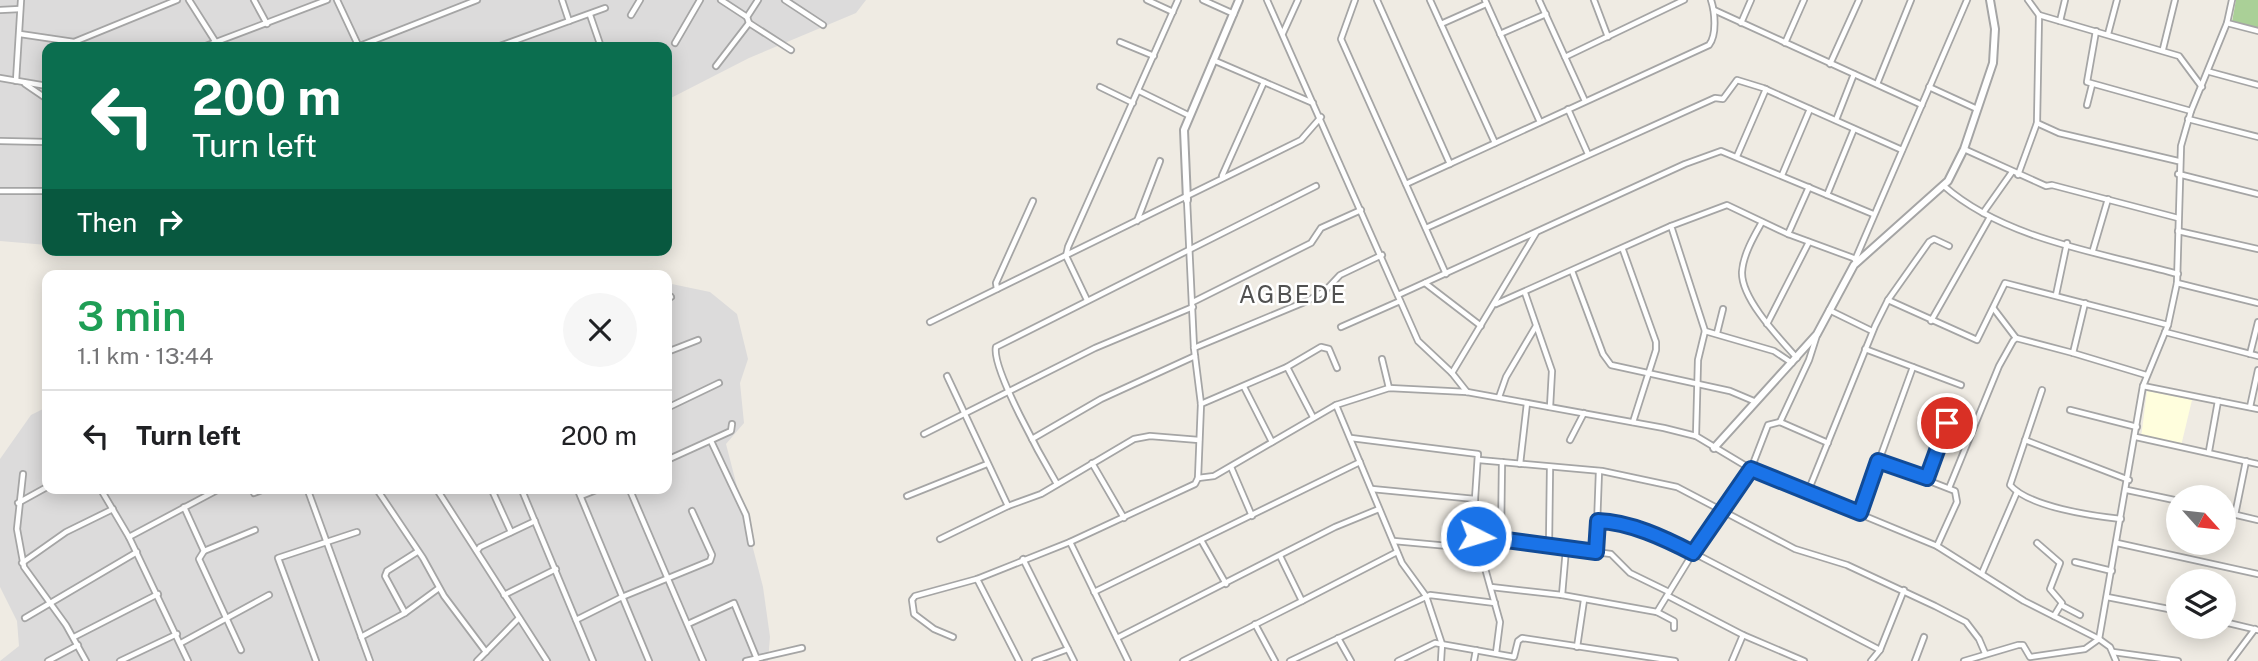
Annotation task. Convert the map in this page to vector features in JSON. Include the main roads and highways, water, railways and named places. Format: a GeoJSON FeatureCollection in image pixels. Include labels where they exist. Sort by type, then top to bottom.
{"type":"FeatureCollection","features":[{"type":"Feature","properties":{"kind":"district","name":"AGBEDE"},"geometry":{"type":"Point","coordinates":[1293,294]}}]}
